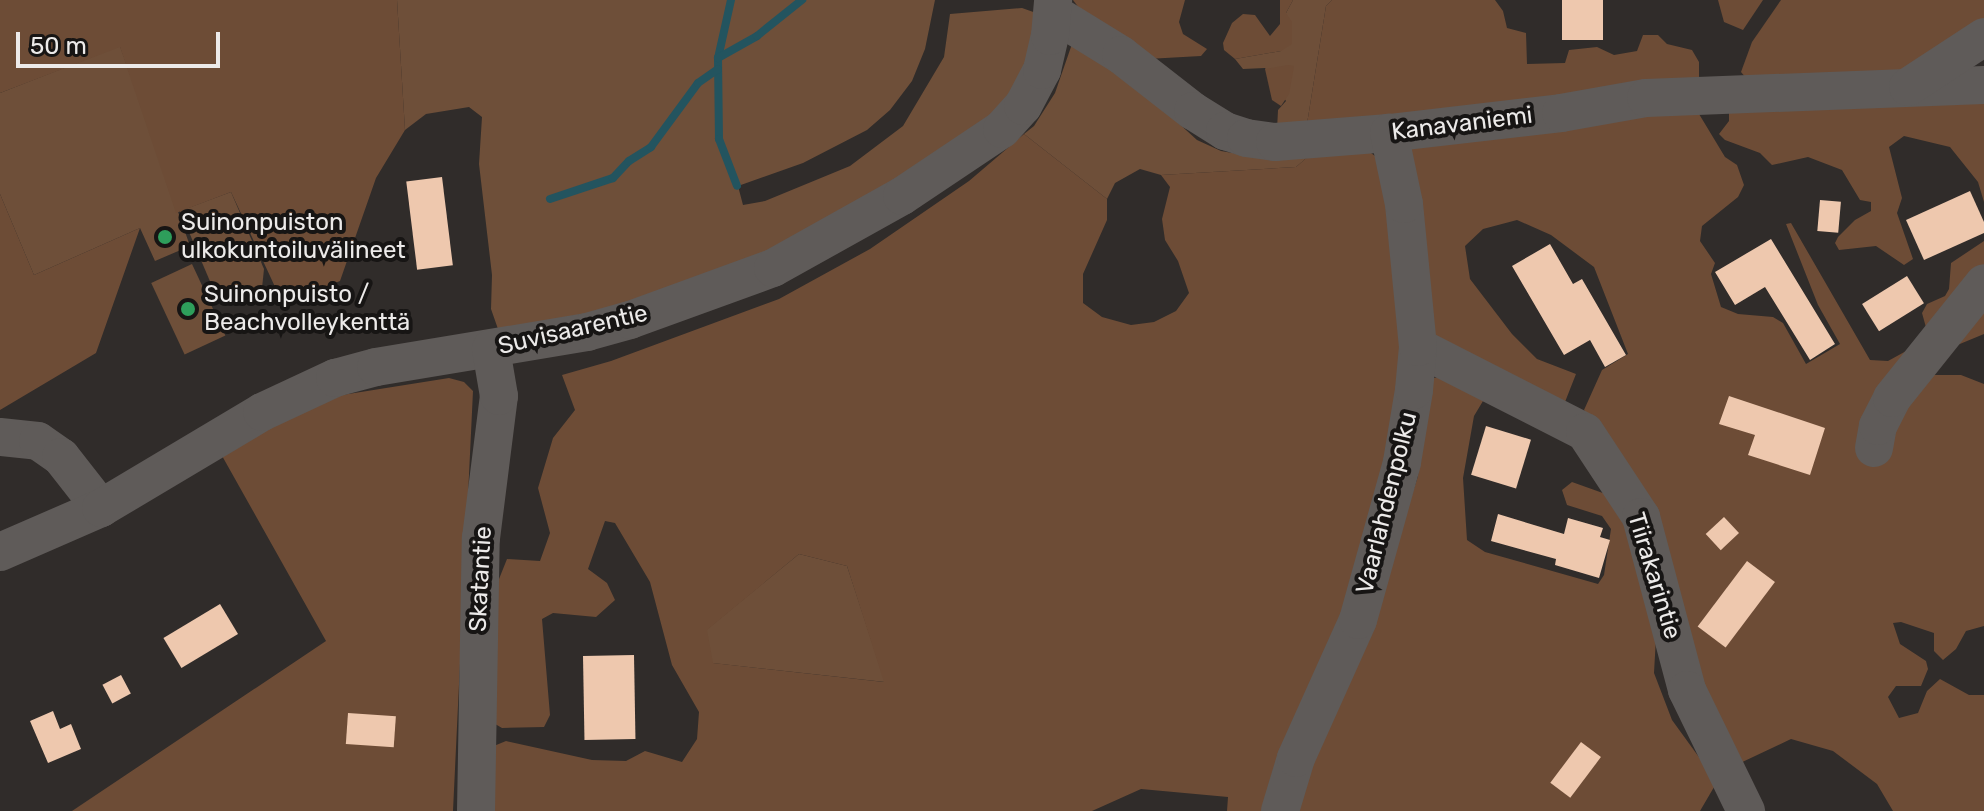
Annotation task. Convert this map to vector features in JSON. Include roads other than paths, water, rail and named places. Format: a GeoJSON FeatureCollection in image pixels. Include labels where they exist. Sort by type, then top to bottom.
{"type":"FeatureCollection","features":[{"type":"Feature","properties":{"kind":"street","name":"Kanavaniemi"},"geometry":{"type":"LineString","coordinates":[[1053,6],[1193,111],[1246,138],[1275,142],[1389,133],[1561,113],[1646,98],[1984,85]]}},
{"type":"Feature","properties":{"kind":"street","name":"Suvisaarentie"},"geometry":{"type":"LineString","coordinates":[[0,552],[101,508],[298,393],[376,367],[587,332],[710,293],[773,268],[902,196],[1002,129],[1023,106],[1042,70],[1053,6]]}},
{"type":"Feature","properties":{"kind":"street"},"geometry":{"type":"LineString","coordinates":[[1908,87],[1984,37]]}},
{"type":"Feature","properties":{"kind":"street","name":"Vaarlahdenpolku"},"geometry":{"type":"LineString","coordinates":[[1280,811],[1296,758],[1358,620],[1402,462],[1418,347],[1404,204],[1389,133]]}},
{"type":"Feature","properties":{"kind":"street"},"geometry":{"type":"LineString","coordinates":[[1874,448],[1878,426],[1892,398],[1984,283]]}},
{"type":"Feature","properties":{"kind":"street","name":"Tiirakarintie"},"geometry":{"type":"LineString","coordinates":[[1418,347],[1585,432],[1641,517],[1687,690],[1746,811]]}},
{"type":"Feature","properties":{"kind":"street","name":"Skatantie"},"geometry":{"type":"LineString","coordinates":[[476,811],[481,538],[499,396],[491,349]]}},
{"type":"Feature","properties":{"kind":"street"},"geometry":{"type":"LineString","coordinates":[[0,437],[38,441],[61,457],[101,508]]}},
{"type":"Feature","properties":{"kind":"waterway"},"geometry":{"type":"LineString","coordinates":[[731,0],[718,58],[719,139],[737,186]]}},
{"type":"Feature","properties":{"kind":"waterway"},"geometry":{"type":"LineString","coordinates":[[718,58],[757,36],[802,0]]}},
{"type":"Feature","properties":{"kind":"waterway"},"geometry":{"type":"LineString","coordinates":[[550,199],[613,178],[629,161],[651,147],[698,83],[718,69]]}},
{"type":"Feature","properties":{"kind":"place","name":"Suinonpuiston ulkokuntoiluvälineet"},"geometry":{"type":"Point","coordinates":[165,237]}},
{"type":"Feature","properties":{"kind":"place","name":"Suinonpuisto / Beachvolleykenttä"},"geometry":{"type":"Point","coordinates":[188,309]}}]}
